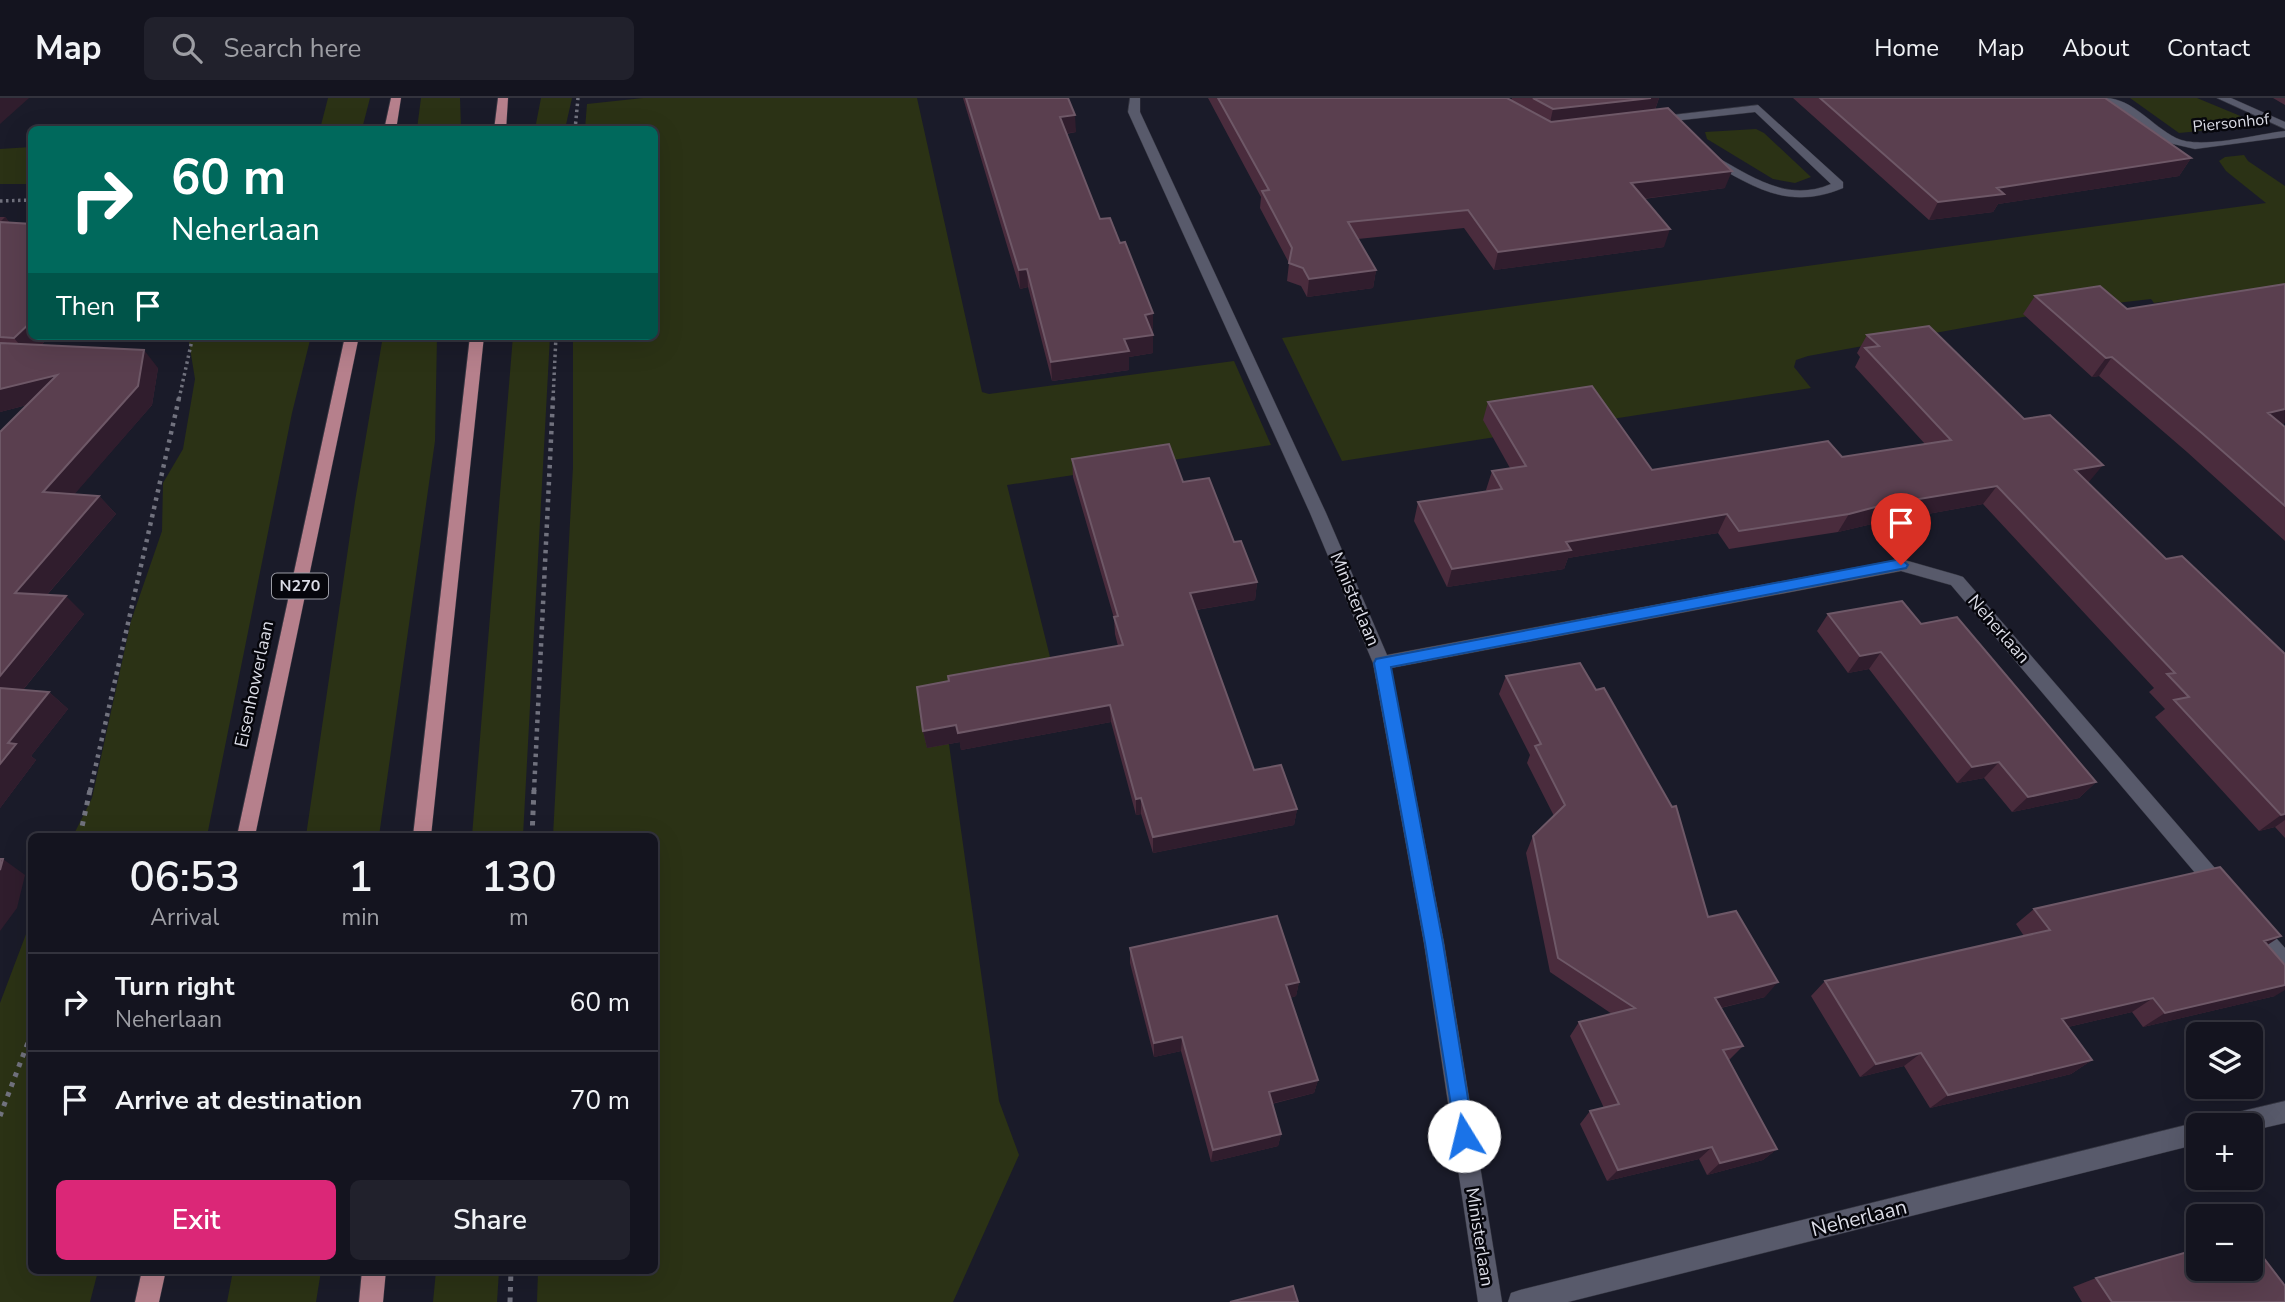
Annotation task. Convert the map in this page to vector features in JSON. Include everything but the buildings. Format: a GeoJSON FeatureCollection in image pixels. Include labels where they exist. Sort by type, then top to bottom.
{"type":"FeatureCollection","features":[{"type":"Feature","properties":{"kind":"main road"},"geometry":{"type":"LineString","coordinates":[[391,126],[396,98]]}},
{"type":"Feature","properties":{"kind":"main road"},"geometry":{"type":"LineString","coordinates":[[500,126],[503,98]]}},
{"type":"Feature","properties":{"kind":"main road","name":"Eisenhowerlaan"},"geometry":{"type":"LineString","coordinates":[[247,833],[351,340]]}},
{"type":"Feature","properties":{"kind":"main road"},"geometry":{"type":"LineString","coordinates":[[422,833],[477,340]]}},
{"type":"Feature","properties":{"kind":"main road"},"geometry":{"type":"LineString","coordinates":[[147,1302],[153,1274]]}},
{"type":"Feature","properties":{"kind":"main road"},"geometry":{"type":"LineString","coordinates":[[371,1302],[374,1274]]}},
{"type":"Feature","properties":{"kind":"street","name":"Ministerlaan"},"geometry":{"type":"LineString","coordinates":[[1135,98],[1134,112],[1318,513],[1382,663],[1434,943],[1490,1302]]}},
{"type":"Feature","properties":{"kind":"street","name":"Piersonhof"},"geometry":{"type":"LineString","coordinates":[[2110,98],[2173,141],[2195,145],[2285,134]]}},
{"type":"Feature","properties":{"kind":"street","name":"Piersonhof"},"geometry":{"type":"LineString","coordinates":[[2222,98],[2285,126]]}},
{"type":"Feature","properties":{"kind":"street"},"geometry":{"type":"LineString","coordinates":[[1639,122],[1669,123],[1758,108],[1839,185],[1822,195],[1775,194],[1698,151]]}},
{"type":"Feature","properties":{"kind":"street","name":"Neherlaan"},"geometry":{"type":"LineString","coordinates":[[1382,663],[1901,565],[1957,581],[2285,964]]}},
{"type":"Feature","properties":{"kind":"street"},"geometry":{"type":"LineString","coordinates":[[2263,1117],[2285,1111]]}},
{"type":"Feature","properties":{"kind":"street","name":"Neherlaan"},"geometry":{"type":"LineString","coordinates":[[1520,1302],[2186,1136]]}},
{"type":"Feature","properties":{"kind":"path"},"geometry":{"type":"LineString","coordinates":[[575,126],[578,98]]}},
{"type":"Feature","properties":{"kind":"path"},"geometry":{"type":"LineString","coordinates":[[0,201],[28,200]]}},
{"type":"Feature","properties":{"kind":"path"},"geometry":{"type":"LineString","coordinates":[[81,833],[192,340]]}},
{"type":"Feature","properties":{"kind":"path"},"geometry":{"type":"LineString","coordinates":[[532,833],[556,340]]}},
{"type":"Feature","properties":{"kind":"path"},"geometry":{"type":"LineString","coordinates":[[0,1116],[28,1042]]}},
{"type":"Feature","properties":{"kind":"path"},"geometry":{"type":"LineString","coordinates":[[510,1302],[511,1274]]}},
{"type":"Feature","properties":{"kind":"green space"},"geometry":{"type":"Polygon","coordinates":[[[328,98],[370,98],[363,126],[321,126],[328,98]]]}},
{"type":"Feature","properties":{"kind":"green space"},"geometry":{"type":"Polygon","coordinates":[[[421,98],[460,98],[461,126],[417,126],[421,98]]]}},
{"type":"Feature","properties":{"kind":"green space"},"geometry":{"type":"Polygon","coordinates":[[[541,98],[572,98],[566,126],[536,126],[541,98]]]}},
{"type":"Feature","properties":{"kind":"green space"},"geometry":{"type":"Polygon","coordinates":[[[643,98],[917,98],[982,392],[989,394],[1234,361],[1271,445],[1007,485],[1053,669],[946,723],[999,1101],[1019,1155],[953,1302],[537,1302],[538,1274],[658,1274],[658,833],[553,833],[573,467],[573,340],[658,340],[658,126],[585,126],[587,104],[643,98]]]}},
{"type":"Feature","properties":{"kind":"green space"},"geometry":{"type":"Polygon","coordinates":[[[2130,98],[2197,98],[2250,120],[2250,126],[2179,133],[2130,98]]]}},
{"type":"Feature","properties":{"kind":"green space"},"geometry":{"type":"Polygon","coordinates":[[[1756,129],[1764,133],[1811,177],[1795,183],[1773,179],[1707,139],[1705,132],[1756,129]]]}},
{"type":"Feature","properties":{"kind":"green space"},"geometry":{"type":"Polygon","coordinates":[[[28,147],[28,184],[0,184],[0,149],[28,147]]]}},
{"type":"Feature","properties":{"kind":"green space"},"geometry":{"type":"Polygon","coordinates":[[[2244,155],[2248,161],[2285,186],[2285,285],[2154,303],[2151,299],[2073,308],[1808,356],[1796,360],[1794,367],[1811,388],[1342,461],[1282,338],[2266,203],[2226,171],[2219,161],[2225,157],[2244,155]]]}},
{"type":"Feature","properties":{"kind":"green space"},"geometry":{"type":"Polygon","coordinates":[[[189,340],[310,340],[292,413],[208,833],[74,833],[92,798],[131,621],[162,531],[163,483],[183,449],[195,379],[189,340]]]}},
{"type":"Feature","properties":{"kind":"green space"},"geometry":{"type":"Polygon","coordinates":[[[382,340],[437,340],[435,441],[379,833],[306,833],[355,501],[382,340]]]}},
{"type":"Feature","properties":{"kind":"green space"},"geometry":{"type":"Polygon","coordinates":[[[513,340],[550,340],[523,833],[472,833],[513,340]]]}},
{"type":"Feature","properties":{"kind":"green space"},"geometry":{"type":"Polygon","coordinates":[[[28,929],[28,1274],[97,1274],[90,1302],[0,1302],[0,1003],[28,929]]]}},
{"type":"Feature","properties":{"kind":"green space"},"geometry":{"type":"Polygon","coordinates":[[[232,1274],[321,1274],[316,1302],[227,1302],[232,1274]]]}},
{"type":"Feature","properties":{"kind":"green space"},"geometry":{"type":"Polygon","coordinates":[[[436,1274],[499,1274],[497,1302],[433,1302],[436,1274]]]}},
{"type":"Feature","properties":{"kind":"route"},"geometry":{"type":"LineString","coordinates":[[1464,1136],[1434,943],[1382,663],[1901,565]]}}]}
